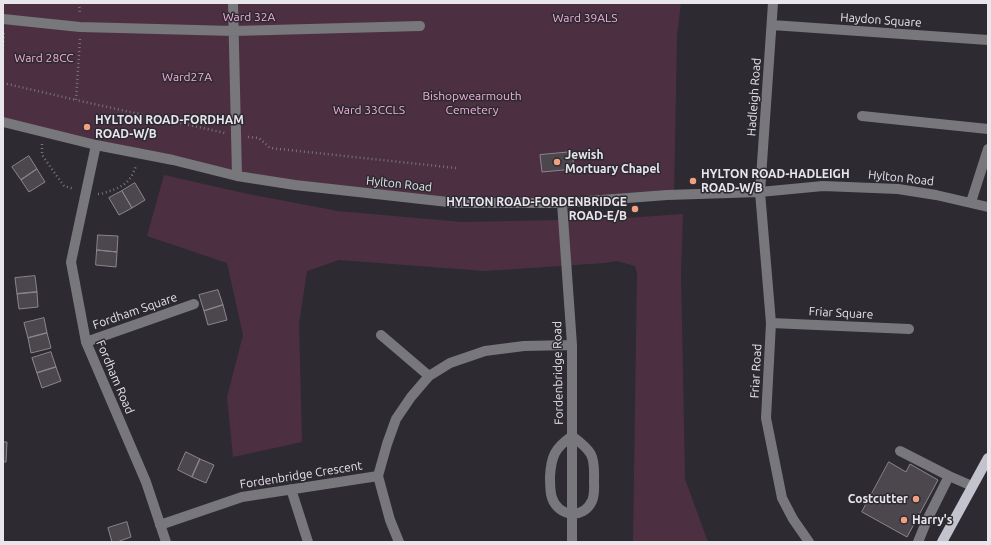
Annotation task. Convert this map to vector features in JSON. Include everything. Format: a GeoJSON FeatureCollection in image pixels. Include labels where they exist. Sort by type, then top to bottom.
{"type":"FeatureCollection","features":[{"type":"Feature","properties":{"kind":"main road"},"geometry":{"type":"LineString","coordinates":[[942,542],[988,458]]}},
{"type":"Feature","properties":{"kind":"street"},"geometry":{"type":"LineString","coordinates":[[233,3],[237,176]]}},
{"type":"Feature","properties":{"kind":"street","name":"Hadleigh Road"},"geometry":{"type":"LineString","coordinates":[[760,192],[773,3]]}},
{"type":"Feature","properties":{"kind":"street"},"geometry":{"type":"LineString","coordinates":[[4,19],[80,27],[234,32],[420,26]]}},
{"type":"Feature","properties":{"kind":"street","name":"Haydon Square"},"geometry":{"type":"LineString","coordinates":[[772,25],[988,40]]}},
{"type":"Feature","properties":{"kind":"street"},"geometry":{"type":"LineString","coordinates":[[862,116],[988,129]]}},
{"type":"Feature","properties":{"kind":"street","name":"Hylton Road"},"geometry":{"type":"LineString","coordinates":[[3,122],[96,146],[173,160],[237,176],[309,187],[458,203],[562,204],[668,195],[760,192],[823,186],[898,189],[936,194],[988,207]]}},
{"type":"Feature","properties":{"kind":"street","name":"Fordham Road"},"geometry":{"type":"LineString","coordinates":[[96,146],[71,262],[86,342],[146,482],[166,542]]}},
{"type":"Feature","properties":{"kind":"street"},"geometry":{"type":"LineString","coordinates":[[971,202],[988,149]]}},
{"type":"Feature","properties":{"kind":"street","name":"Friar Road"},"geometry":{"type":"LineString","coordinates":[[760,192],[771,323],[766,418],[782,498],[793,519],[809,542]]}},
{"type":"Feature","properties":{"kind":"street","name":"Fordenbridge Road"},"geometry":{"type":"LineString","coordinates":[[562,204],[572,345],[572,542]]}},
{"type":"Feature","properties":{"kind":"street","name":"Fordham Square"},"geometry":{"type":"LineString","coordinates":[[86,342],[194,304]]}},
{"type":"Feature","properties":{"kind":"street","name":"Friar Square"},"geometry":{"type":"LineString","coordinates":[[771,323],[909,330]]}},
{"type":"Feature","properties":{"kind":"street"},"geometry":{"type":"LineString","coordinates":[[381,335],[429,376]]}},
{"type":"Feature","properties":{"kind":"street","name":"Fordenbridge Crescent"},"geometry":{"type":"LineString","coordinates":[[399,542],[390,520],[378,476],[396,419],[411,397],[429,376],[450,363],[485,351],[524,346],[572,345]]}},
{"type":"Feature","properties":{"kind":"street"},"geometry":{"type":"LineString","coordinates":[[572,436],[589,450],[593,458],[594,465],[594,492],[591,502],[588,508],[582,512],[572,515],[560,510],[555,505],[550,486],[552,457],[557,449],[572,436]]}},
{"type":"Feature","properties":{"kind":"street"},"geometry":{"type":"LineString","coordinates":[[900,450],[949,476],[972,486]]}},
{"type":"Feature","properties":{"kind":"street","name":"Fordenbridge Crescent"},"geometry":{"type":"LineString","coordinates":[[160,525],[242,497],[378,476]]}},
{"type":"Feature","properties":{"kind":"street"},"geometry":{"type":"LineString","coordinates":[[918,542],[926,520],[949,476]]}},
{"type":"Feature","properties":{"kind":"street"},"geometry":{"type":"LineString","coordinates":[[291,489],[308,542]]}},
{"type":"Feature","properties":{"kind":"path"},"geometry":{"type":"LineString","coordinates":[[3,50],[4,19]]}},
{"type":"Feature","properties":{"kind":"path"},"geometry":{"type":"LineString","coordinates":[[76,100],[80,27]]}},
{"type":"Feature","properties":{"kind":"path"},"geometry":{"type":"LineString","coordinates":[[3,83],[236,135],[260,138],[270,148],[456,168]]}},
{"type":"Feature","properties":{"kind":"path"},"geometry":{"type":"LineString","coordinates":[[42,132],[42,155],[64,186],[86,194],[101,194],[120,187],[132,178],[140,154]]}},
{"type":"Feature","properties":{"kind":"green space","name":"Bishopwearmouth Cemetery"},"geometry":{"type":"Polygon","coordinates":[[[3,3],[681,3],[677,35],[674,195],[457,203],[302,186],[3,122],[3,3]]]}},
{"type":"Feature","properties":{"kind":"green space"},"geometry":{"type":"Polygon","coordinates":[[[164,175],[248,194],[338,211],[462,222],[611,219],[683,214],[681,273],[685,479],[708,542],[633,542],[637,273],[635,266],[617,261],[485,271],[339,260],[307,271],[299,324],[302,442],[233,457],[227,397],[243,335],[227,263],[147,236],[164,175]]]}},
{"type":"Feature","properties":{"kind":"building","name":"Jewish Mortuary Chapel"},"geometry":{"type":"Polygon","coordinates":[[[572,152],[574,169],[542,172],[540,155],[572,152]]]}},
{"type":"Feature","properties":{"kind":"building"},"geometry":{"type":"Polygon","coordinates":[[[29,156],[37,169],[21,180],[12,167],[29,156]]]}},
{"type":"Feature","properties":{"kind":"building"},"geometry":{"type":"Polygon","coordinates":[[[37,169],[45,182],[29,192],[21,180],[37,169]]]}},
{"type":"Feature","properties":{"kind":"building"},"geometry":{"type":"Polygon","coordinates":[[[135,183],[145,200],[132,208],[122,191],[135,183]]]}},
{"type":"Feature","properties":{"kind":"building"},"geometry":{"type":"Polygon","coordinates":[[[122,191],[132,208],[119,215],[109,198],[122,191]]]}},
{"type":"Feature","properties":{"kind":"building"},"geometry":{"type":"Polygon","coordinates":[[[98,235],[118,236],[117,252],[97,250],[98,235]]]}},
{"type":"Feature","properties":{"kind":"building"},"geometry":{"type":"Polygon","coordinates":[[[97,250],[117,252],[116,267],[96,265],[97,250]]]}},
{"type":"Feature","properties":{"kind":"building"},"geometry":{"type":"Polygon","coordinates":[[[35,276],[37,292],[17,294],[15,278],[35,276]]]}},
{"type":"Feature","properties":{"kind":"building"},"geometry":{"type":"Polygon","coordinates":[[[218,290],[223,305],[204,311],[199,295],[218,290]]]}},
{"type":"Feature","properties":{"kind":"building"},"geometry":{"type":"Polygon","coordinates":[[[37,292],[38,307],[19,309],[17,294],[37,292]]]}},
{"type":"Feature","properties":{"kind":"building"},"geometry":{"type":"Polygon","coordinates":[[[223,305],[227,320],[208,325],[204,311],[223,305]]]}},
{"type":"Feature","properties":{"kind":"building"},"geometry":{"type":"Polygon","coordinates":[[[44,318],[47,333],[28,338],[24,323],[44,318]]]}},
{"type":"Feature","properties":{"kind":"building"},"geometry":{"type":"Polygon","coordinates":[[[47,333],[51,348],[31,353],[28,338],[47,333]]]}},
{"type":"Feature","properties":{"kind":"building"},"geometry":{"type":"Polygon","coordinates":[[[51,352],[56,367],[37,373],[32,358],[51,352]]]}},
{"type":"Feature","properties":{"kind":"building"},"geometry":{"type":"Polygon","coordinates":[[[56,367],[61,381],[42,388],[37,373],[56,367]]]}},
{"type":"Feature","properties":{"kind":"building"},"geometry":{"type":"Polygon","coordinates":[[[3,442],[7,442],[6,462],[3,462],[3,442]]]}},
{"type":"Feature","properties":{"kind":"building"},"geometry":{"type":"Polygon","coordinates":[[[186,452],[200,459],[192,477],[178,470],[186,452]]]}},
{"type":"Feature","properties":{"kind":"building"},"geometry":{"type":"Polygon","coordinates":[[[200,459],[214,465],[206,483],[192,477],[200,459]]]}},
{"type":"Feature","properties":{"kind":"building"},"geometry":{"type":"Polygon","coordinates":[[[889,462],[906,472],[910,464],[938,480],[907,537],[862,512],[889,462]]]}},
{"type":"Feature","properties":{"kind":"building"},"geometry":{"type":"Polygon","coordinates":[[[127,522],[131,537],[117,542],[112,542],[108,528],[127,522]]]}},
{"type":"Feature","properties":{"kind":"place","name":"HYLTON ROAD-FORDHAM ROAD-W/B"},"geometry":{"type":"Point","coordinates":[87,127]}},
{"type":"Feature","properties":{"kind":"place","name":"Jewish Mortuary Chapel"},"geometry":{"type":"Point","coordinates":[557,162]}},
{"type":"Feature","properties":{"kind":"place","name":"HYLTON ROAD-HADLEIGH ROAD-W/B"},"geometry":{"type":"Point","coordinates":[693,181]}},
{"type":"Feature","properties":{"kind":"place","name":"HYLTON ROAD-FORDENBRIDGE ROAD-E/B"},"geometry":{"type":"Point","coordinates":[635,209]}},
{"type":"Feature","properties":{"kind":"place","name":"Costcutter"},"geometry":{"type":"Point","coordinates":[916,499]}},
{"type":"Feature","properties":{"kind":"place","name":"Harry's"},"geometry":{"type":"Point","coordinates":[904,520]}},
{"type":"Feature","properties":{"kind":"park label","name":"Ward 32A"},"geometry":{"type":"Point","coordinates":[249,17]}},
{"type":"Feature","properties":{"kind":"park label","name":"Ward 39ALS"},"geometry":{"type":"Point","coordinates":[585,18]}},
{"type":"Feature","properties":{"kind":"park label","name":"Ward 28CC"},"geometry":{"type":"Point","coordinates":[44,58]}},
{"type":"Feature","properties":{"kind":"park label","name":"Ward27A"},"geometry":{"type":"Point","coordinates":[187,77]}},
{"type":"Feature","properties":{"kind":"park label","name":"Ward 33CCLS"},"geometry":{"type":"Point","coordinates":[369,110]}}]}
